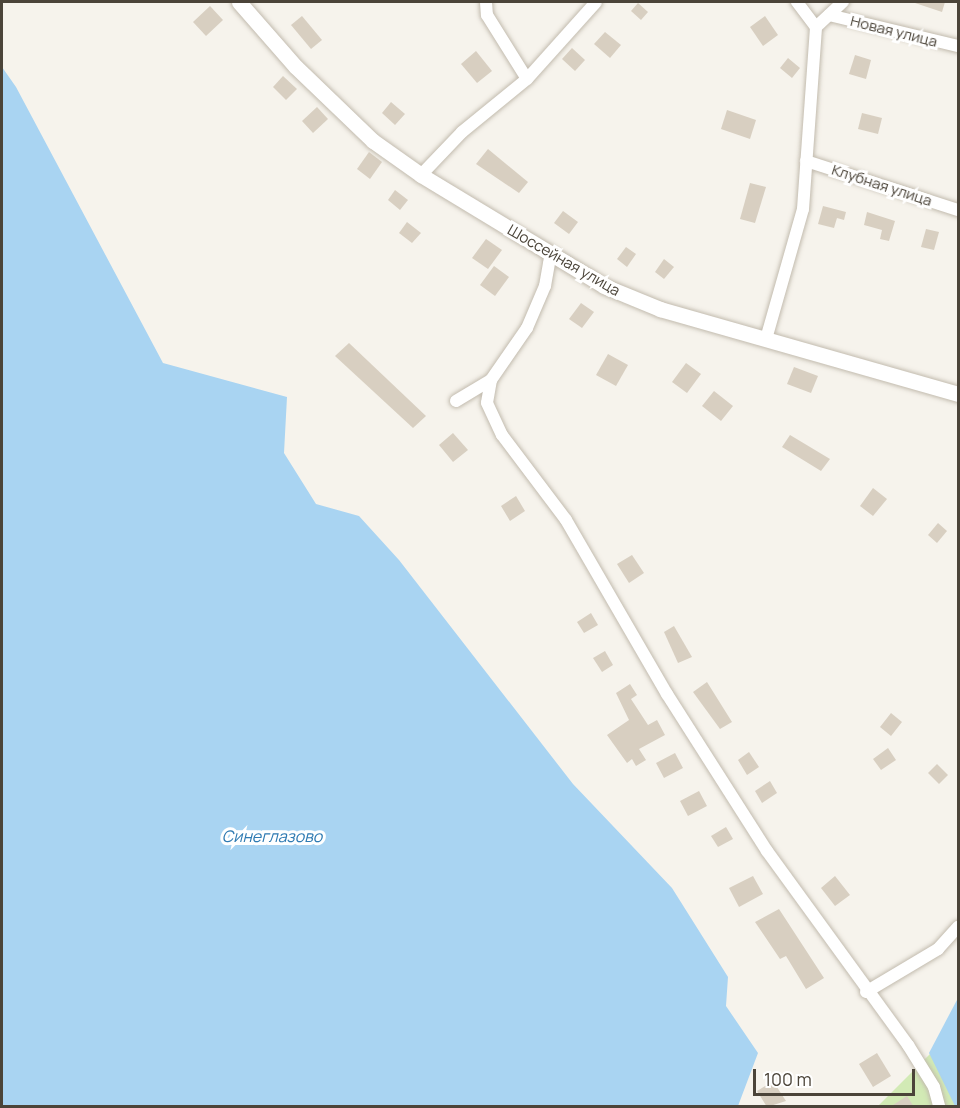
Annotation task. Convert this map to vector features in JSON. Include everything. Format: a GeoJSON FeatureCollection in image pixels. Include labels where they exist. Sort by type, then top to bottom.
{"type":"FeatureCollection","features":[{"type":"Feature","properties":{"kind":"street","name":"Шоссейная улица"},"geometry":{"type":"LineString","coordinates":[[239,2],[336,108],[374,141],[421,175],[631,299],[958,394]]}},
{"type":"Feature","properties":{"kind":"street"},"geometry":{"type":"LineString","coordinates":[[486,2],[487,15],[526,79]]}},
{"type":"Feature","properties":{"kind":"street"},"geometry":{"type":"LineString","coordinates":[[421,175],[462,132],[526,79],[596,2]]}},
{"type":"Feature","properties":{"kind":"street"},"geometry":{"type":"LineString","coordinates":[[766,339],[796,242],[806,160],[816,27],[797,2]]}},
{"type":"Feature","properties":{"kind":"street"},"geometry":{"type":"LineString","coordinates":[[816,27],[843,2]]}},
{"type":"Feature","properties":{"kind":"street","name":"Новая улица"},"geometry":{"type":"LineString","coordinates":[[829,15],[958,46]]}},
{"type":"Feature","properties":{"kind":"street","name":"Клубная улица"},"geometry":{"type":"LineString","coordinates":[[806,160],[958,210]]}},
{"type":"Feature","properties":{"kind":"street"},"geometry":{"type":"LineString","coordinates":[[551,253],[538,306],[491,380],[487,403],[502,435],[566,520],[667,694],[761,841],[866,992],[908,1045],[934,1087],[939,1107]]}},
{"type":"Feature","properties":{"kind":"street"},"geometry":{"type":"LineString","coordinates":[[456,401],[491,380]]}},
{"type":"Feature","properties":{"kind":"street"},"geometry":{"type":"LineString","coordinates":[[866,992],[938,949],[958,927]]}},
{"type":"Feature","properties":{"kind":"green space"},"geometry":{"type":"Polygon","coordinates":[[[942,1042],[958,1106],[878,1106],[942,1042]]]}},
{"type":"Feature","properties":{"kind":"water","name":"Синеглазово"},"geometry":{"type":"Polygon","coordinates":[[[2,67],[16,87],[163,363],[287,397],[284,453],[316,504],[359,516],[399,560],[573,784],[672,888],[728,977],[726,1006],[758,1053],[738,1106],[2,1106],[2,67]]]}},
{"type":"Feature","properties":{"kind":"water"},"geometry":{"type":"Polygon","coordinates":[[[958,998],[958,1106],[955,1106],[929,1053],[958,998]]]}},
{"type":"Feature","properties":{"kind":"building"},"geometry":{"type":"Polygon","coordinates":[[[912,2],[945,2],[942,12],[912,2]]]}},
{"type":"Feature","properties":{"kind":"building"},"geometry":{"type":"Polygon","coordinates":[[[638,3],[648,12],[641,20],[631,11],[638,3]]]}},
{"type":"Feature","properties":{"kind":"building"},"geometry":{"type":"Polygon","coordinates":[[[210,6],[223,20],[206,36],[193,22],[210,6]]]}},
{"type":"Feature","properties":{"kind":"building"},"geometry":{"type":"Polygon","coordinates":[[[302,16],[322,40],[311,49],[291,25],[302,16]]]}},
{"type":"Feature","properties":{"kind":"building"},"geometry":{"type":"Polygon","coordinates":[[[765,16],[778,35],[763,46],[750,27],[765,16]]]}},
{"type":"Feature","properties":{"kind":"building"},"geometry":{"type":"Polygon","coordinates":[[[605,32],[621,45],[610,58],[594,44],[605,32]]]}},
{"type":"Feature","properties":{"kind":"building"},"geometry":{"type":"Polygon","coordinates":[[[572,48],[585,60],[575,71],[562,59],[572,48]]]}},
{"type":"Feature","properties":{"kind":"building"},"geometry":{"type":"Polygon","coordinates":[[[476,51],[492,71],[477,83],[461,64],[476,51]]]}},
{"type":"Feature","properties":{"kind":"building"},"geometry":{"type":"Polygon","coordinates":[[[855,55],[871,60],[866,79],[849,74],[855,55]]]}},
{"type":"Feature","properties":{"kind":"building"},"geometry":{"type":"Polygon","coordinates":[[[788,58],[800,68],[792,78],[780,68],[788,58]]]}},
{"type":"Feature","properties":{"kind":"building"},"geometry":{"type":"Polygon","coordinates":[[[283,76],[297,89],[286,100],[273,87],[283,76]]]}},
{"type":"Feature","properties":{"kind":"building"},"geometry":{"type":"Polygon","coordinates":[[[391,102],[405,114],[395,125],[382,113],[391,102]]]}},
{"type":"Feature","properties":{"kind":"building"},"geometry":{"type":"Polygon","coordinates":[[[317,107],[328,119],[313,133],[302,121],[317,107]]]}},
{"type":"Feature","properties":{"kind":"building"},"geometry":{"type":"Polygon","coordinates":[[[727,110],[756,120],[750,139],[721,129],[727,110]]]}},
{"type":"Feature","properties":{"kind":"building"},"geometry":{"type":"Polygon","coordinates":[[[862,113],[882,118],[878,134],[858,129],[862,113]]]}},
{"type":"Feature","properties":{"kind":"building"},"geometry":{"type":"Polygon","coordinates":[[[488,149],[528,182],[519,193],[476,164],[488,149]]]}},
{"type":"Feature","properties":{"kind":"building"},"geometry":{"type":"Polygon","coordinates":[[[369,152],[382,162],[370,179],[357,169],[369,152]]]}},
{"type":"Feature","properties":{"kind":"building"},"geometry":{"type":"Polygon","coordinates":[[[750,183],[766,187],[755,223],[740,219],[750,183]]]}},
{"type":"Feature","properties":{"kind":"building"},"geometry":{"type":"Polygon","coordinates":[[[395,190],[408,200],[400,210],[388,200],[395,190]]]}},
{"type":"Feature","properties":{"kind":"building"},"geometry":{"type":"Polygon","coordinates":[[[823,206],[846,212],[844,220],[837,218],[834,228],[818,224],[823,206]]]}},
{"type":"Feature","properties":{"kind":"building"},"geometry":{"type":"Polygon","coordinates":[[[563,211],[578,222],[569,234],[554,223],[563,211]]]}},
{"type":"Feature","properties":{"kind":"building"},"geometry":{"type":"Polygon","coordinates":[[[867,212],[895,221],[889,241],[880,239],[882,230],[864,225],[867,212]]]}},
{"type":"Feature","properties":{"kind":"building"},"geometry":{"type":"Polygon","coordinates":[[[407,222],[421,233],[412,243],[399,233],[407,222]]]}},
{"type":"Feature","properties":{"kind":"building"},"geometry":{"type":"Polygon","coordinates":[[[926,229],[939,232],[934,250],[921,247],[926,229]]]}},
{"type":"Feature","properties":{"kind":"building"},"geometry":{"type":"Polygon","coordinates":[[[486,239],[502,250],[488,269],[472,258],[486,239]]]}},
{"type":"Feature","properties":{"kind":"building"},"geometry":{"type":"Polygon","coordinates":[[[626,247],[636,254],[627,267],[617,259],[626,247]]]}},
{"type":"Feature","properties":{"kind":"building"},"geometry":{"type":"Polygon","coordinates":[[[664,259],[674,267],[664,279],[655,272],[664,259]]]}},
{"type":"Feature","properties":{"kind":"building"},"geometry":{"type":"Polygon","coordinates":[[[494,266],[509,277],[495,296],[480,285],[494,266]]]}},
{"type":"Feature","properties":{"kind":"building"},"geometry":{"type":"Polygon","coordinates":[[[581,303],[594,312],[582,328],[569,319],[581,303]]]}},
{"type":"Feature","properties":{"kind":"building"},"geometry":{"type":"Polygon","coordinates":[[[349,343],[426,416],[413,428],[335,356],[349,343]]]}},
{"type":"Feature","properties":{"kind":"building"},"geometry":{"type":"Polygon","coordinates":[[[608,354],[628,365],[616,386],[596,375],[608,354]]]}},
{"type":"Feature","properties":{"kind":"building"},"geometry":{"type":"Polygon","coordinates":[[[686,363],[701,374],[687,393],[672,382],[686,363]]]}},
{"type":"Feature","properties":{"kind":"building"},"geometry":{"type":"Polygon","coordinates":[[[794,367],[818,376],[811,393],[787,384],[794,367]]]}},
{"type":"Feature","properties":{"kind":"building"},"geometry":{"type":"Polygon","coordinates":[[[714,391],[733,406],[721,421],[702,406],[714,391]]]}},
{"type":"Feature","properties":{"kind":"building"},"geometry":{"type":"Polygon","coordinates":[[[453,433],[468,450],[453,462],[439,445],[453,433]]]}},
{"type":"Feature","properties":{"kind":"building"},"geometry":{"type":"Polygon","coordinates":[[[790,435],[830,459],[821,471],[782,447],[790,435]]]}},
{"type":"Feature","properties":{"kind":"building"},"geometry":{"type":"Polygon","coordinates":[[[873,488],[887,499],[873,516],[860,506],[873,488]]]}},
{"type":"Feature","properties":{"kind":"building"},"geometry":{"type":"Polygon","coordinates":[[[516,496],[525,511],[510,521],[501,506],[516,496]]]}},
{"type":"Feature","properties":{"kind":"building"},"geometry":{"type":"Polygon","coordinates":[[[938,523],[947,531],[937,543],[928,535],[938,523]]]}},
{"type":"Feature","properties":{"kind":"building"},"geometry":{"type":"Polygon","coordinates":[[[632,555],[644,573],[629,583],[617,564],[632,555]]]}},
{"type":"Feature","properties":{"kind":"building"},"geometry":{"type":"Polygon","coordinates":[[[591,613],[598,625],[584,633],[577,622],[591,613]]]}},
{"type":"Feature","properties":{"kind":"building"},"geometry":{"type":"Polygon","coordinates":[[[674,626],[692,657],[678,663],[664,632],[674,626]]]}},
{"type":"Feature","properties":{"kind":"building"},"geometry":{"type":"Polygon","coordinates":[[[605,651],[613,665],[602,672],[593,658],[605,651]]]}},
{"type":"Feature","properties":{"kind":"building"},"geometry":{"type":"Polygon","coordinates":[[[707,682],[732,722],[720,729],[693,692],[707,682]]]}},
{"type":"Feature","properties":{"kind":"building"},"geometry":{"type":"Polygon","coordinates":[[[630,684],[637,695],[631,699],[648,725],[657,720],[665,735],[639,749],[646,760],[636,766],[632,759],[627,763],[607,735],[629,720],[616,693],[630,684]]]}},
{"type":"Feature","properties":{"kind":"building"},"geometry":{"type":"Polygon","coordinates":[[[891,713],[902,722],[891,736],[880,727],[891,713]]]}},
{"type":"Feature","properties":{"kind":"building"},"geometry":{"type":"Polygon","coordinates":[[[888,748],[896,760],[881,770],[873,759],[888,748]]]}},
{"type":"Feature","properties":{"kind":"building"},"geometry":{"type":"Polygon","coordinates":[[[749,752],[759,767],[747,775],[738,760],[749,752]]]}},
{"type":"Feature","properties":{"kind":"building"},"geometry":{"type":"Polygon","coordinates":[[[675,753],[683,768],[664,778],[656,763],[675,753]]]}},
{"type":"Feature","properties":{"kind":"building"},"geometry":{"type":"Polygon","coordinates":[[[937,764],[948,775],[939,784],[928,773],[937,764]]]}},
{"type":"Feature","properties":{"kind":"building"},"geometry":{"type":"Polygon","coordinates":[[[770,781],[777,793],[762,803],[755,791],[770,781]]]}},
{"type":"Feature","properties":{"kind":"building"},"geometry":{"type":"Polygon","coordinates":[[[699,791],[707,806],[688,816],[680,801],[699,791]]]}},
{"type":"Feature","properties":{"kind":"building"},"geometry":{"type":"Polygon","coordinates":[[[726,827],[733,839],[718,847],[711,836],[726,827]]]}},
{"type":"Feature","properties":{"kind":"building"},"geometry":{"type":"Polygon","coordinates":[[[753,876],[763,894],[739,907],[729,888],[753,876]]]}},
{"type":"Feature","properties":{"kind":"building"},"geometry":{"type":"Polygon","coordinates":[[[835,876],[850,895],[835,906],[821,888],[835,876]]]}},
{"type":"Feature","properties":{"kind":"building"},"geometry":{"type":"Polygon","coordinates":[[[779,909],[824,978],[806,989],[786,956],[780,959],[755,922],[779,909]]]}},
{"type":"Feature","properties":{"kind":"building"},"geometry":{"type":"Polygon","coordinates":[[[877,1053],[891,1076],[873,1087],[859,1064],[877,1053]]]}},
{"type":"Feature","properties":{"kind":"building"},"geometry":{"type":"Polygon","coordinates":[[[773,1081],[786,1101],[767,1107],[757,1091],[773,1081]]]}},
{"type":"Feature","properties":{"kind":"building"},"geometry":{"type":"Polygon","coordinates":[[[907,1096],[914,1107],[890,1107],[907,1096]]]}}]}
